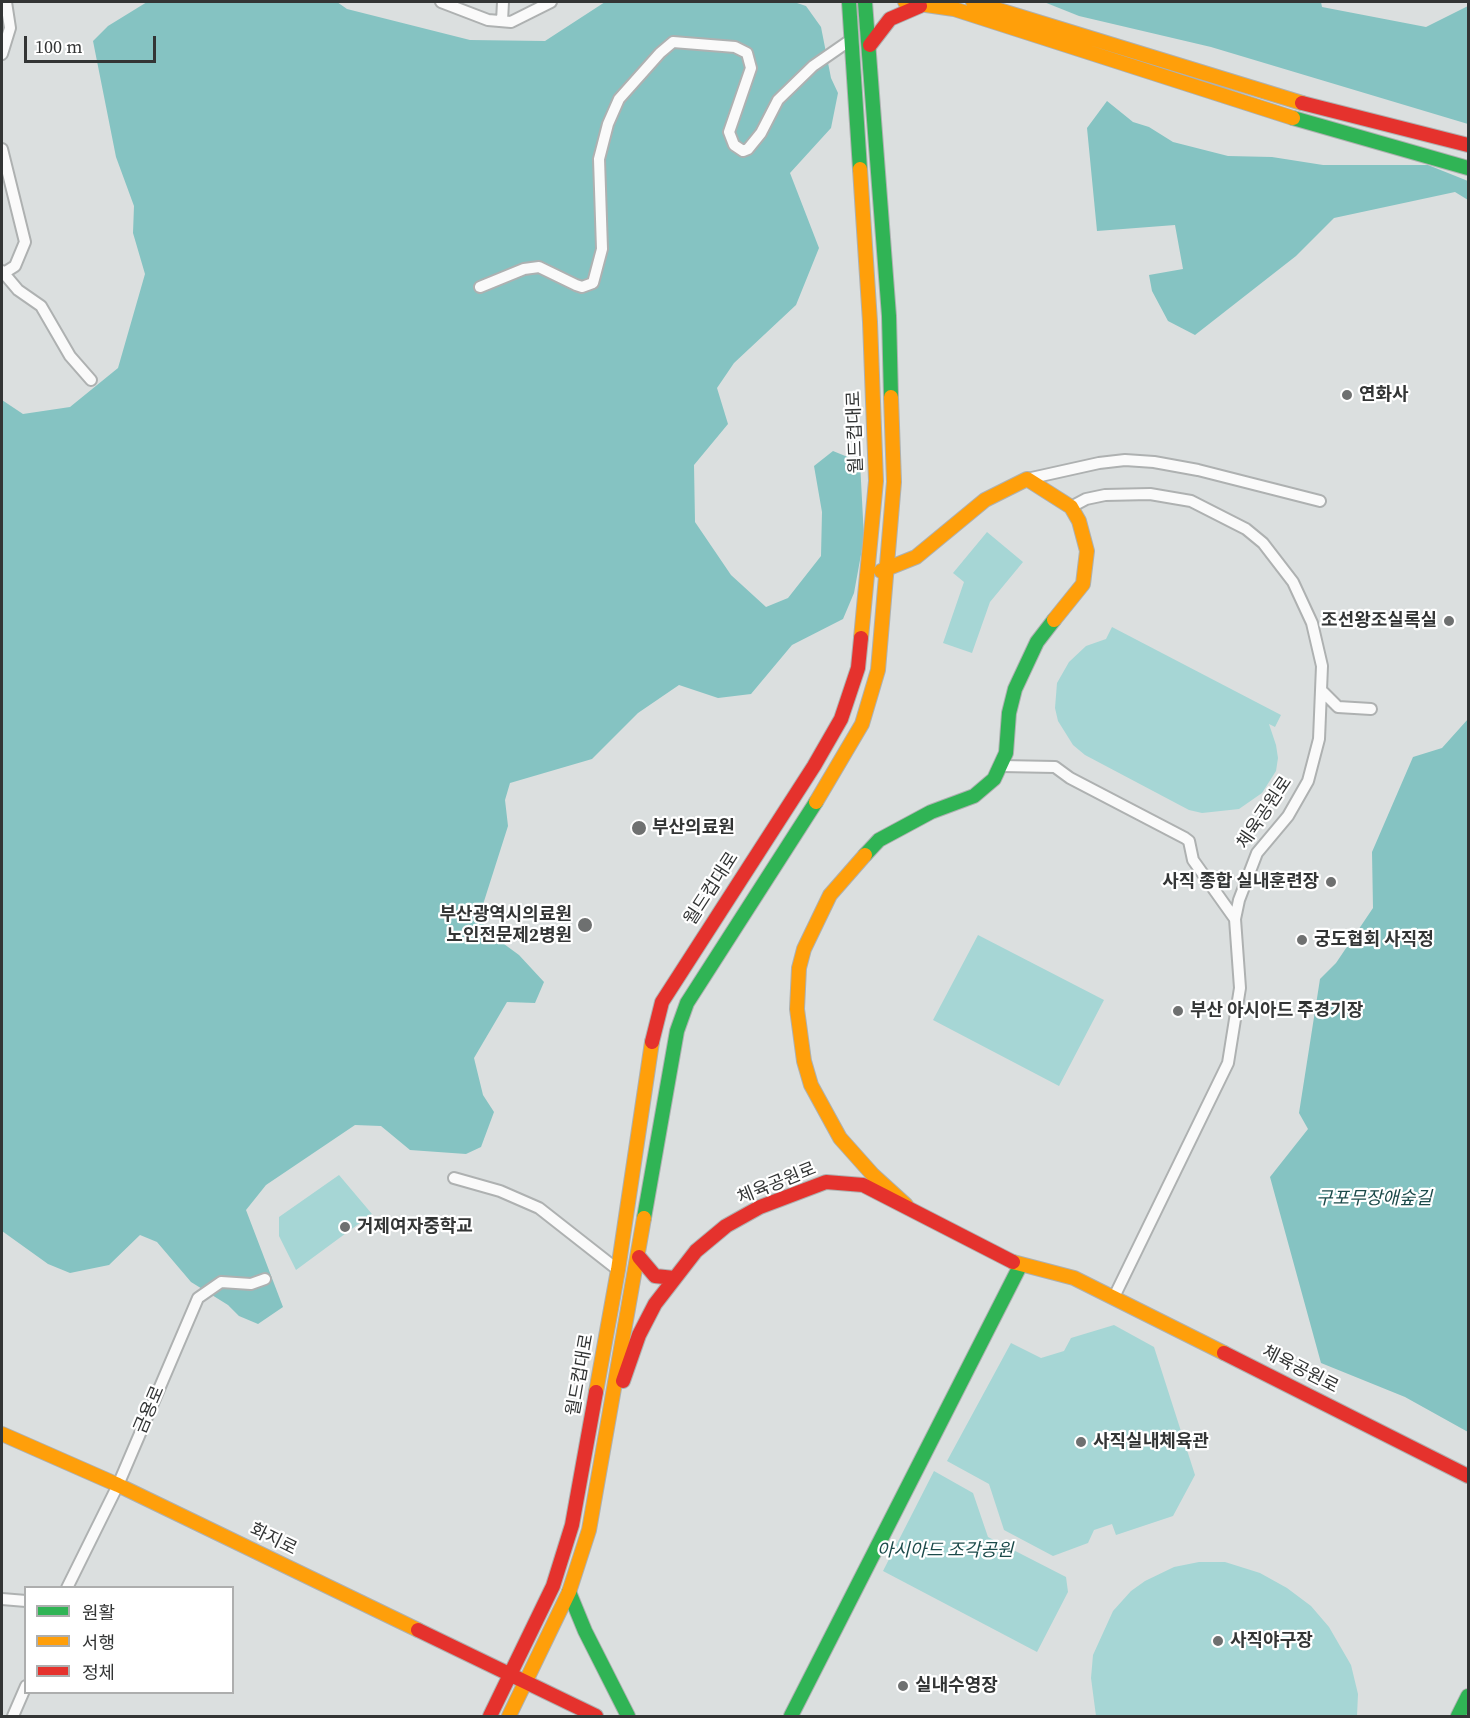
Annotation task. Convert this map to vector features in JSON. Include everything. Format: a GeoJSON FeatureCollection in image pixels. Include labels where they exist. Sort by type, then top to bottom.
{"type":"FeatureCollection","features":[{"type":"Feature","properties":{"kind":"main road","name":"월드컵대로"},"geometry":{"type":"LineString","coordinates":[[490,1716],[553,1586],[573,1525],[618,1270],[655,1022],[662,1002],[814,766],[841,719],[858,668],[876,482],[870,322],[849,2]]}},
{"type":"Feature","properties":{"kind":"main road","name":"월드컵대로"},"geometry":{"type":"LineString","coordinates":[[510,1716],[569,1592],[589,1530],[639,1257],[677,1031],[684,1012],[708,968],[832,777],[862,724],[878,670],[894,482],[889,328],[870,45],[865,2]]}},
{"type":"Feature","properties":{"kind":"main road"},"geometry":{"type":"LineString","coordinates":[[905,2],[954,9],[1312,124],[1468,168]]}},
{"type":"Feature","properties":{"kind":"main road"},"geometry":{"type":"LineString","coordinates":[[973,2],[1322,109],[1468,145]]}},
{"type":"Feature","properties":{"kind":"main road"},"geometry":{"type":"LineString","coordinates":[[870,45],[890,19],[910,8],[928,5]]}},
{"type":"Feature","properties":{"kind":"main road"},"geometry":{"type":"LineString","coordinates":[[868,573],[888,569],[916,557],[985,500],[1027,478],[1071,507],[1084,535],[1087,568],[1083,584],[1049,625],[1025,663],[1009,713],[1006,753],[990,784],[974,796],[931,812],[879,840],[830,895],[812,930],[799,968],[796,991],[799,1034],[811,1084],[840,1138],[873,1175],[906,1205]]}},
{"type":"Feature","properties":{"kind":"main road","name":"체육공원로"},"geometry":{"type":"LineString","coordinates":[[610,1414],[639,1335],[655,1304],[696,1251],[726,1226],[760,1207],[826,1182],[863,1185],[906,1205],[1020,1266],[1074,1278],[1468,1476]]}},
{"type":"Feature","properties":{"kind":"main road"},"geometry":{"type":"LineString","coordinates":[[639,1257],[656,1276],[674,1278]]}},
{"type":"Feature","properties":{"kind":"main road"},"geometry":{"type":"LineString","coordinates":[[791,1716],[1020,1266]]}},
{"type":"Feature","properties":{"kind":"main road","name":"화지로"},"geometry":{"type":"LineString","coordinates":[[2,1434],[118,1485],[596,1716]]}},
{"type":"Feature","properties":{"kind":"main road"},"geometry":{"type":"LineString","coordinates":[[569,1592],[585,1631],[628,1716]]}},
{"type":"Feature","properties":{"kind":"main road"},"geometry":{"type":"LineString","coordinates":[[1458,1716],[1468,1696]]}},
{"type":"Feature","properties":{"kind":"street"},"geometry":{"type":"LineString","coordinates":[[2,54],[10,28],[6,2]]}},
{"type":"Feature","properties":{"kind":"street"},"geometry":{"type":"LineString","coordinates":[[441,2],[488,20],[511,22],[551,2]]}},
{"type":"Feature","properties":{"kind":"street"},"geometry":{"type":"LineString","coordinates":[[502,21],[503,2]]}},
{"type":"Feature","properties":{"kind":"street"},"geometry":{"type":"LineString","coordinates":[[480,287],[515,272],[539,267],[582,287],[593,283],[603,249],[599,159],[608,124],[619,99],[660,53],[673,42],[735,47],[747,53],[751,68],[729,132],[734,145],[743,151],[748,149],[761,132],[778,100],[813,66],[852,39]]}},
{"type":"Feature","properties":{"kind":"street"},"geometry":{"type":"LineString","coordinates":[[2,149],[26,242],[15,266],[3,272],[18,290],[41,306],[70,356],[91,380]]}},
{"type":"Feature","properties":{"kind":"street"},"geometry":{"type":"LineString","coordinates":[[1027,478],[1099,463],[1125,460],[1154,462],[1198,470],[1320,501]]}},
{"type":"Feature","properties":{"kind":"street","name":"체육공원로"},"geometry":{"type":"LineString","coordinates":[[1071,507],[1086,499],[1105,495],[1150,494],[1191,501],[1245,529],[1263,543],[1278,561],[1303,600],[1319,643],[1323,692],[1319,739],[1308,781],[1288,816],[1257,853],[1248,872],[1235,919],[1240,988],[1228,1063],[1114,1297]]}},
{"type":"Feature","properties":{"kind":"street"},"geometry":{"type":"LineString","coordinates":[[1323,692],[1338,707],[1371,709]]}},
{"type":"Feature","properties":{"kind":"street"},"geometry":{"type":"LineString","coordinates":[[1001,766],[1054,767],[1070,778],[1185,838],[1189,842],[1193,861],[1235,919]]}},
{"type":"Feature","properties":{"kind":"street"},"geometry":{"type":"LineString","coordinates":[[454,1178],[500,1191],[539,1208],[618,1270]]}},
{"type":"Feature","properties":{"kind":"street","name":"금용로"},"geometry":{"type":"LineString","coordinates":[[68,1586],[118,1485],[198,1298],[221,1282],[251,1284],[265,1280]]}},
{"type":"Feature","properties":{"kind":"street"},"geometry":{"type":"LineString","coordinates":[[2,1599],[24,1601]]}},
{"type":"Feature","properties":{"kind":"street"},"geometry":{"type":"LineString","coordinates":[[13,1716],[24,1691]]}},
{"type":"Feature","properties":{"kind":"green space"},"geometry":{"type":"Polygon","coordinates":[[[147,2],[337,2],[347,9],[470,40],[545,41],[605,2],[794,2],[806,6],[821,27],[831,78],[838,93],[831,128],[790,173],[819,248],[796,305],[734,363],[717,388],[728,424],[694,465],[695,522],[731,575],[766,607],[788,598],[821,556],[822,512],[814,466],[833,451],[860,462],[864,538],[854,593],[843,619],[792,645],[751,694],[718,698],[679,685],[638,713],[592,759],[510,783],[505,800],[508,826],[479,917],[489,933],[519,955],[544,982],[535,1003],[507,1002],[474,1058],[483,1095],[494,1112],[481,1147],[466,1154],[410,1150],[381,1126],[355,1125],[266,1185],[246,1210],[283,1307],[258,1324],[239,1316],[228,1305],[191,1282],[157,1242],[140,1235],[109,1265],[70,1273],[48,1264],[2,1231],[2,400],[23,414],[70,407],[118,368],[145,274],[133,233],[134,206],[116,157],[93,41],[108,26],[147,2]]]}},
{"type":"Feature","properties":{"kind":"green space"},"geometry":{"type":"Polygon","coordinates":[[[1044,2],[1321,2],[1322,7],[1426,27],[1468,6],[1468,124],[1211,47],[1079,16],[1044,2]]]}},
{"type":"Feature","properties":{"kind":"green space"},"geometry":{"type":"Polygon","coordinates":[[[1107,101],[1133,122],[1149,127],[1173,142],[1228,156],[1272,157],[1323,165],[1428,165],[1468,181],[1468,200],[1455,192],[1334,218],[1296,256],[1195,335],[1168,321],[1152,291],[1149,275],[1183,269],[1175,225],[1097,231],[1087,128],[1107,101]]]}},
{"type":"Feature","properties":{"kind":"green space"},"geometry":{"type":"Polygon","coordinates":[[[987,532],[1023,562],[990,602],[972,653],[943,643],[964,582],[953,573],[987,532]]]}},
{"type":"Feature","properties":{"kind":"green space"},"geometry":{"type":"Polygon","coordinates":[[[1112,627],[1281,715],[1275,727],[1269,724],[1278,758],[1276,771],[1262,793],[1239,809],[1202,813],[1189,810],[1085,755],[1073,745],[1058,721],[1055,708],[1057,683],[1069,662],[1086,646],[1106,639],[1112,627]]]}},
{"type":"Feature","properties":{"kind":"green space","name":"구포무장애숲길"},"geometry":{"type":"Polygon","coordinates":[[[1468,719],[1468,1432],[1405,1397],[1321,1363],[1270,1177],[1308,1129],[1299,1113],[1320,979],[1336,963],[1373,908],[1372,852],[1413,757],[1442,748],[1468,719]]]}},
{"type":"Feature","properties":{"kind":"green space"},"geometry":{"type":"Polygon","coordinates":[[[978,935],[1104,1000],[1059,1086],[933,1020],[978,935]]]}},
{"type":"Feature","properties":{"kind":"green space"},"geometry":{"type":"Polygon","coordinates":[[[339,1175],[372,1214],[296,1270],[279,1236],[279,1217],[339,1175]]]}},
{"type":"Feature","properties":{"kind":"green space"},"geometry":{"type":"Polygon","coordinates":[[[1114,1325],[1154,1347],[1195,1475],[1173,1516],[1116,1535],[1112,1524],[1094,1530],[1088,1543],[1053,1556],[1004,1530],[989,1484],[947,1461],[1011,1343],[1041,1358],[1064,1351],[1071,1338],[1114,1325]]]}},
{"type":"Feature","properties":{"kind":"green space","name":"아시아드 조각공원"},"geometry":{"type":"Polygon","coordinates":[[[934,1471],[973,1493],[988,1537],[1066,1577],[1068,1592],[1037,1652],[883,1571],[934,1471]]]}},
{"type":"Feature","properties":{"kind":"green space","name":"사직야구장"},"geometry":{"type":"Polygon","coordinates":[[[1199,1562],[1225,1562],[1260,1573],[1287,1588],[1311,1606],[1329,1627],[1351,1665],[1358,1694],[1357,1716],[1096,1716],[1091,1678],[1093,1655],[1113,1611],[1131,1591],[1145,1581],[1174,1567],[1199,1562]]]}},
{"type":"Feature","properties":{"kind":"traffic: fast"},"geometry":{"type":"LineString","coordinates":[[849,2],[860,169]]}},
{"type":"Feature","properties":{"kind":"traffic: fast"},"geometry":{"type":"LineString","coordinates":[[865,2],[889,316],[891,397]]}},
{"type":"Feature","properties":{"kind":"traffic: fast"},"geometry":{"type":"LineString","coordinates":[[1293,118],[1468,168]]}},
{"type":"Feature","properties":{"kind":"traffic: fast"},"geometry":{"type":"LineString","coordinates":[[865,855],[879,840],[931,812],[974,796],[994,779],[1006,753],[1009,713],[1015,689],[1037,642],[1054,620]]}},
{"type":"Feature","properties":{"kind":"traffic: fast"},"geometry":{"type":"LineString","coordinates":[[644,1218],[677,1031],[687,1003],[816,802]]}},
{"type":"Feature","properties":{"kind":"traffic: fast"},"geometry":{"type":"LineString","coordinates":[[791,1716],[1020,1266]]}},
{"type":"Feature","properties":{"kind":"traffic: fast"},"geometry":{"type":"LineString","coordinates":[[569,1592],[585,1631],[628,1716]]}},
{"type":"Feature","properties":{"kind":"traffic: fast"},"geometry":{"type":"LineString","coordinates":[[1458,1716],[1468,1696]]}},
{"type":"Feature","properties":{"kind":"traffic: slow"},"geometry":{"type":"LineString","coordinates":[[905,2],[954,9],[1293,118]]}},
{"type":"Feature","properties":{"kind":"traffic: slow"},"geometry":{"type":"LineString","coordinates":[[973,2],[1302,103]]}},
{"type":"Feature","properties":{"kind":"traffic: slow"},"geometry":{"type":"LineString","coordinates":[[860,169],[870,322],[876,481],[861,638]]}},
{"type":"Feature","properties":{"kind":"traffic: slow"},"geometry":{"type":"LineString","coordinates":[[816,802],[862,724],[878,670],[894,482],[891,397]]}},
{"type":"Feature","properties":{"kind":"traffic: slow"},"geometry":{"type":"LineString","coordinates":[[881,571],[916,557],[985,500],[1027,479],[1071,507],[1079,521],[1087,551],[1083,584],[1054,620]]}},
{"type":"Feature","properties":{"kind":"traffic: slow"},"geometry":{"type":"LineString","coordinates":[[865,855],[830,895],[804,949],[799,968],[797,1009],[804,1061],[811,1085],[840,1138],[873,1175],[906,1205]]}},
{"type":"Feature","properties":{"kind":"traffic: slow"},"geometry":{"type":"LineString","coordinates":[[596,1392],[618,1270],[652,1042]]}},
{"type":"Feature","properties":{"kind":"traffic: slow"},"geometry":{"type":"LineString","coordinates":[[509,1716],[569,1592],[589,1530],[644,1218]]}},
{"type":"Feature","properties":{"kind":"traffic: slow"},"geometry":{"type":"LineString","coordinates":[[1013,1262],[1074,1278],[1224,1353]]}},
{"type":"Feature","properties":{"kind":"traffic: slow"},"geometry":{"type":"LineString","coordinates":[[2,1434],[118,1485],[418,1630]]}},
{"type":"Feature","properties":{"kind":"traffic: jam"},"geometry":{"type":"LineString","coordinates":[[870,45],[890,19],[920,6]]}},
{"type":"Feature","properties":{"kind":"traffic: jam"},"geometry":{"type":"LineString","coordinates":[[1302,103],[1468,145]]}},
{"type":"Feature","properties":{"kind":"traffic: jam"},"geometry":{"type":"LineString","coordinates":[[652,1042],[662,1002],[814,766],[841,719],[858,668],[861,638]]}},
{"type":"Feature","properties":{"kind":"traffic: jam"},"geometry":{"type":"LineString","coordinates":[[623,1381],[639,1335],[655,1304],[696,1251],[726,1226],[760,1207],[826,1182],[863,1185],[1013,1262]]}},
{"type":"Feature","properties":{"kind":"traffic: jam"},"geometry":{"type":"LineString","coordinates":[[639,1257],[655,1276],[674,1278]]}},
{"type":"Feature","properties":{"kind":"traffic: jam"},"geometry":{"type":"LineString","coordinates":[[1224,1353],[1468,1476]]}},
{"type":"Feature","properties":{"kind":"traffic: jam"},"geometry":{"type":"LineString","coordinates":[[490,1716],[553,1586],[572,1525],[596,1392]]}},
{"type":"Feature","properties":{"kind":"traffic: jam"},"geometry":{"type":"LineString","coordinates":[[418,1630],[596,1716]]}},
{"type":"Feature","properties":{"kind":"place","name":"연화사"},"geometry":{"type":"Point","coordinates":[1347,395]}},
{"type":"Feature","properties":{"kind":"place","name":"조선왕조실록실"},"geometry":{"type":"Point","coordinates":[1449,621]}},
{"type":"Feature","properties":{"kind":"place","name":"부산의료원"},"geometry":{"type":"Point","coordinates":[639,828]}},
{"type":"Feature","properties":{"kind":"place","name":"사직 종합 실내훈련장"},"geometry":{"type":"Point","coordinates":[1331,882]}},
{"type":"Feature","properties":{"kind":"place","name":"부산광역시의료원 노인전문제2병원"},"geometry":{"type":"Point","coordinates":[585,925]}},
{"type":"Feature","properties":{"kind":"place","name":"궁도협회 사직정"},"geometry":{"type":"Point","coordinates":[1302,940]}},
{"type":"Feature","properties":{"kind":"place","name":"부산 아시아드 주경기장"},"geometry":{"type":"Point","coordinates":[1178,1011]}},
{"type":"Feature","properties":{"kind":"place","name":"거제여자중학교"},"geometry":{"type":"Point","coordinates":[345,1227]}},
{"type":"Feature","properties":{"kind":"place","name":"사직실내체육관"},"geometry":{"type":"Point","coordinates":[1081,1442]}},
{"type":"Feature","properties":{"kind":"place","name":"사직야구장"},"geometry":{"type":"Point","coordinates":[1218,1641]}},
{"type":"Feature","properties":{"kind":"place","name":"실내수영장"},"geometry":{"type":"Point","coordinates":[903,1686]}}]}
